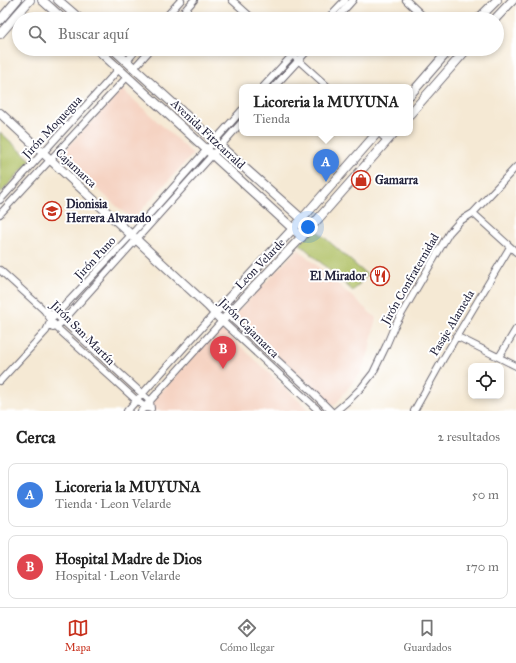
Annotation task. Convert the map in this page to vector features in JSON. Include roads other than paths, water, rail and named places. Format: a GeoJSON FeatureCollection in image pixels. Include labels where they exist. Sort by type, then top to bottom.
{"type":"FeatureCollection","features":[{"type":"Feature","properties":{"kind":"street"},"geometry":{"type":"LineString","coordinates":[[0,20],[17,0]]}},
{"type":"Feature","properties":{"kind":"street"},"geometry":{"type":"LineString","coordinates":[[19,12],[30,0]]}},
{"type":"Feature","properties":{"kind":"street"},"geometry":{"type":"LineString","coordinates":[[42,0],[55,12]]}},
{"type":"Feature","properties":{"kind":"street"},"geometry":{"type":"LineString","coordinates":[[58,0],[72,12]]}},
{"type":"Feature","properties":{"kind":"street"},"geometry":{"type":"LineString","coordinates":[[170,12],[181,0]]}},
{"type":"Feature","properties":{"kind":"street"},"geometry":{"type":"LineString","coordinates":[[183,12],[194,0]]}},
{"type":"Feature","properties":{"kind":"street"},"geometry":{"type":"LineString","coordinates":[[232,0],[245,12]]}},
{"type":"Feature","properties":{"kind":"street"},"geometry":{"type":"LineString","coordinates":[[333,12],[345,0]]}},
{"type":"Feature","properties":{"kind":"street"},"geometry":{"type":"LineString","coordinates":[[342,12],[353,0]]}},
{"type":"Feature","properties":{"kind":"street"},"geometry":{"type":"LineString","coordinates":[[406,0],[419,12]]}},
{"type":"Feature","properties":{"kind":"street"},"geometry":{"type":"LineString","coordinates":[[485,12],[497,0]]}},
{"type":"Feature","properties":{"kind":"street"},"geometry":{"type":"LineString","coordinates":[[502,12],[513,0]]}},
{"type":"Feature","properties":{"kind":"street"},"geometry":{"type":"LineString","coordinates":[[1,31],[12,19]]}},
{"type":"Feature","properties":{"kind":"street","name":"Avenida Fitzcarrald"},"geometry":{"type":"LineString","coordinates":[[105,56],[302,237]]}},
{"type":"Feature","properties":{"kind":"street","name":"Avenida Fitzcarrald"},"geometry":{"type":"LineString","coordinates":[[121,56],[217,144],[311,227]]}},
{"type":"Feature","properties":{"kind":"street"},"geometry":{"type":"LineString","coordinates":[[127,61],[132,56]]}},
{"type":"Feature","properties":{"kind":"street"},"geometry":{"type":"LineString","coordinates":[[134,68],[145,56]]}},
{"type":"Feature","properties":{"kind":"street"},"geometry":{"type":"LineString","coordinates":[[266,84],[291,56]]}},
{"type":"Feature","properties":{"kind":"street"},"geometry":{"type":"LineString","coordinates":[[293,56],[325,84]]}},
{"type":"Feature","properties":{"kind":"street"},"geometry":{"type":"LineString","coordinates":[[277,84],[303,56]]}},
{"type":"Feature","properties":{"kind":"street"},"geometry":{"type":"LineString","coordinates":[[413,92],[444,56]]}},
{"type":"Feature","properties":{"kind":"street"},"geometry":{"type":"LineString","coordinates":[[413,110],[458,56]]}},
{"type":"Feature","properties":{"kind":"street","name":"Jirón Moquegua"},"geometry":{"type":"LineString","coordinates":[[0,200],[120,69]]}},
{"type":"Feature","properties":{"kind":"street","name":"Jirón Moquegua"},"geometry":{"type":"LineString","coordinates":[[0,214],[127,77]]}},
{"type":"Feature","properties":{"kind":"street","name":"Cajamarca"},"geometry":{"type":"LineString","coordinates":[[0,113],[208,306]]}},
{"type":"Feature","properties":{"kind":"street","name":"Jirón Puno"},"geometry":{"type":"LineString","coordinates":[[46,331],[63,321],[134,237],[217,144],[239,114]]}},
{"type":"Feature","properties":{"kind":"street","name":"Jirón Puno"},"geometry":{"type":"LineString","coordinates":[[217,144],[239,125]]}},
{"type":"Feature","properties":{"kind":"street","name":"Leon Velarde"},"geometry":{"type":"LineString","coordinates":[[126,411],[294,229],[375,136]]}},
{"type":"Feature","properties":{"kind":"street"},"geometry":{"type":"LineString","coordinates":[[382,136],[388,140]]}},
{"type":"Feature","properties":{"kind":"street","name":"Leon Velarde"},"geometry":{"type":"LineString","coordinates":[[143,409],[225,318],[302,237],[391,136]]}},
{"type":"Feature","properties":{"kind":"street","name":"Jirón Confraternidad"},"geometry":{"type":"LineString","coordinates":[[336,411],[358,392],[373,373],[394,327],[449,233],[460,221],[473,214],[516,167]]}},
{"type":"Feature","properties":{"kind":"street"},"geometry":{"type":"LineString","coordinates":[[473,214],[516,252]]}},
{"type":"Feature","properties":{"kind":"street","name":"Jirón Puno"},"geometry":{"type":"LineString","coordinates":[[0,381],[46,331],[53,318],[134,237]]}},
{"type":"Feature","properties":{"kind":"street","name":"Pasaje Alameda"},"geometry":{"type":"LineString","coordinates":[[414,411],[456,336],[510,247]]}},
{"type":"Feature","properties":{"kind":"street","name":"Jirón San Martín"},"geometry":{"type":"LineString","coordinates":[[0,270],[53,318],[56,326],[136,400],[143,409],[151,409],[150,401]]}},
{"type":"Feature","properties":{"kind":"street","name":"Jirón Cajamarca"},"geometry":{"type":"LineString","coordinates":[[208,306],[217,311],[294,376],[331,411]]}},
{"type":"Feature","properties":{"kind":"street"},"geometry":{"type":"LineString","coordinates":[[53,318],[63,321],[150,401]]}},
{"type":"Feature","properties":{"kind":"street","name":"Jirón Cajamarca"},"geometry":{"type":"LineString","coordinates":[[225,318],[284,379],[319,411]]}},
{"type":"Feature","properties":{"kind":"street"},"geometry":{"type":"LineString","coordinates":[[499,357],[516,329]]}},
{"type":"Feature","properties":{"kind":"street"},"geometry":{"type":"LineString","coordinates":[[456,336],[516,366]]}},
{"type":"Feature","properties":{"kind":"street"},"geometry":{"type":"LineString","coordinates":[[284,379],[294,376]]}},
{"type":"Feature","properties":{"kind":"place","name":"Gamarra"},"geometry":{"type":"Point","coordinates":[361,180]}},
{"type":"Feature","properties":{"kind":"place","name":"Licoreria la MUYUNA"},"geometry":{"type":"Point","coordinates":[326,182]}},
{"type":"Feature","properties":{"kind":"place","name":"Dionisia Herrera Alvarado"},"geometry":{"type":"Point","coordinates":[52,211]}},
{"type":"Feature","properties":{"kind":"place","name":"El Mirador"},"geometry":{"type":"Point","coordinates":[380,276]}},
{"type":"Feature","properties":{"kind":"place","name":"Hospital Madre de Dios"},"geometry":{"type":"Point","coordinates":[223,369]}}]}
